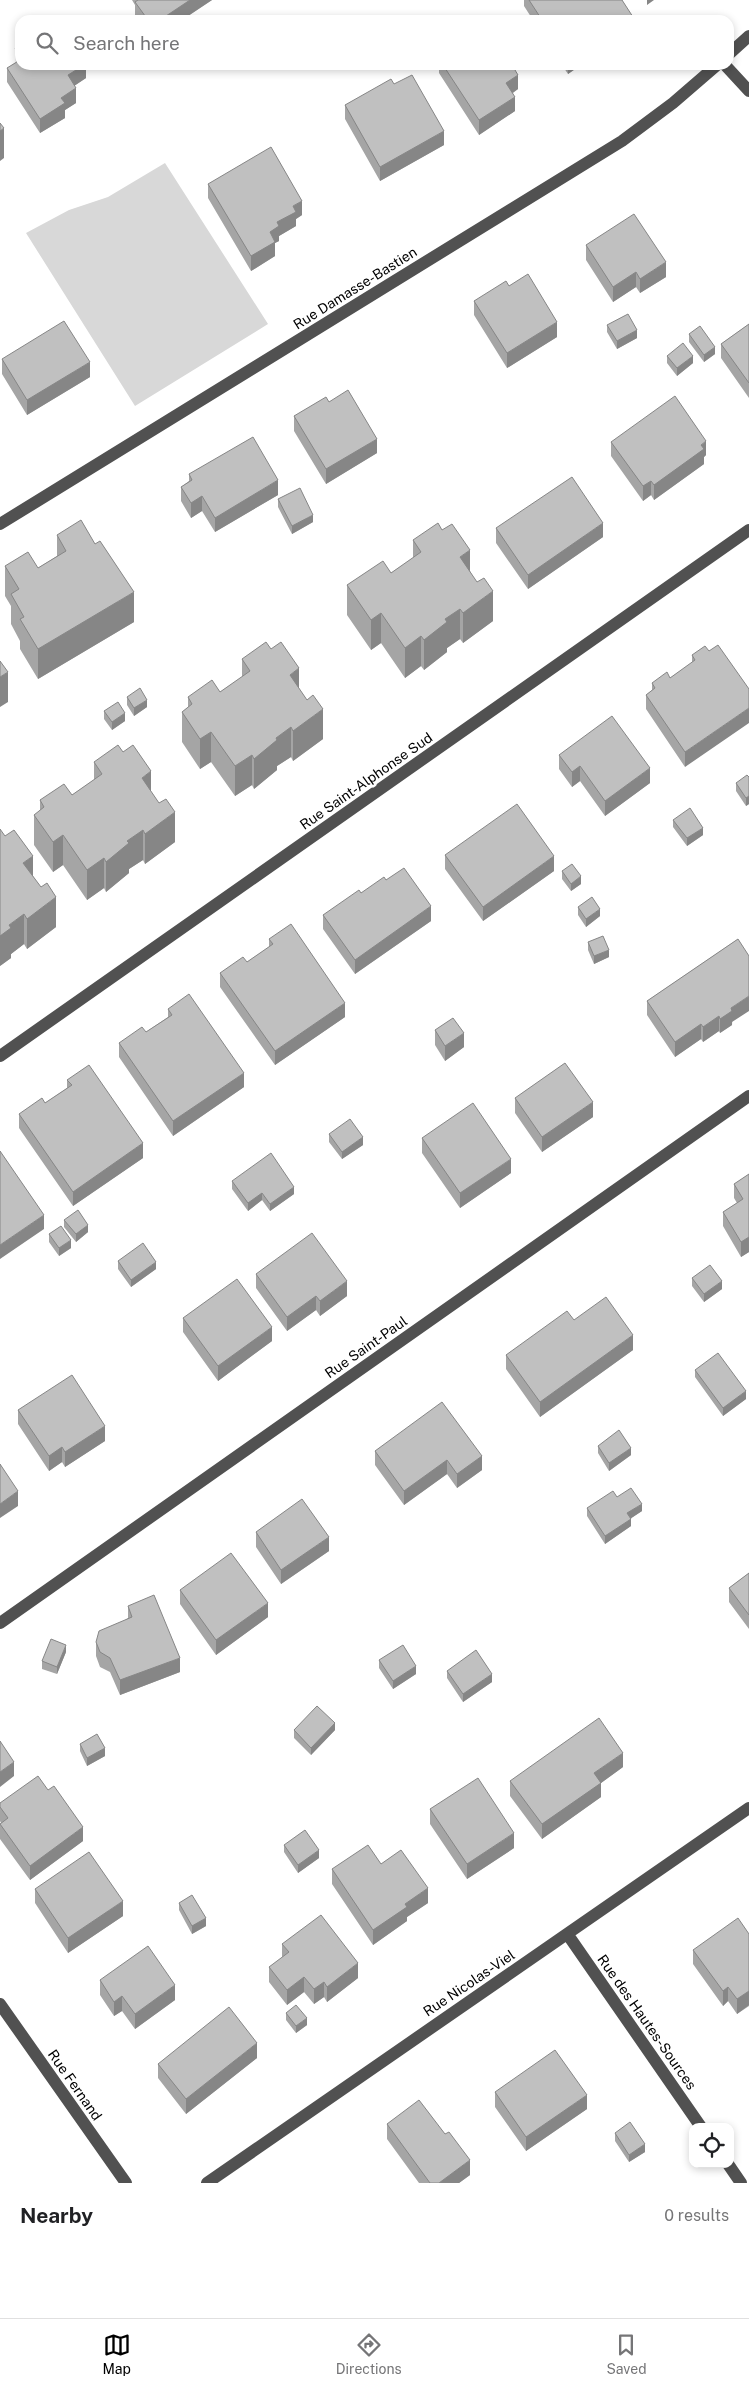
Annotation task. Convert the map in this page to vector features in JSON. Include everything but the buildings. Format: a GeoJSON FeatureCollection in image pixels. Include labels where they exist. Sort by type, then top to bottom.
{"type":"FeatureCollection","features":[{"type":"Feature","properties":{"kind":"street"},"geometry":{"type":"LineString","coordinates":[[734,50],[749,36]]}},
{"type":"Feature","properties":{"kind":"street","name":"Rue Damasse-Bastien"},"geometry":{"type":"LineString","coordinates":[[0,524],[622,141],[673,103],[711,70]]}},
{"type":"Feature","properties":{"kind":"street"},"geometry":{"type":"LineString","coordinates":[[730,70],[749,91]]}},
{"type":"Feature","properties":{"kind":"street","name":"Rue Saint-Alphonse Sud"},"geometry":{"type":"LineString","coordinates":[[0,1056],[749,530]]}},
{"type":"Feature","properties":{"kind":"street","name":"Rue Saint-Paul"},"geometry":{"type":"LineString","coordinates":[[0,1623],[749,1096]]}},
{"type":"Feature","properties":{"kind":"street","name":"Rue Nicolas-Viel"},"geometry":{"type":"LineString","coordinates":[[207,2183],[749,1808]]}},
{"type":"Feature","properties":{"kind":"street","name":"Rue des Hautes-Sources"},"geometry":{"type":"LineString","coordinates":[[568,1935],[699,2123]]}},
{"type":"Feature","properties":{"kind":"street","name":"Rue Fernand"},"geometry":{"type":"LineString","coordinates":[[0,2004],[126,2183]]}},
{"type":"Feature","properties":{"kind":"street"},"geometry":{"type":"LineString","coordinates":[[731,2168],[741,2183]]}},
{"type":"Feature","properties":{"kind":"shaded area"},"geometry":{"type":"Polygon","coordinates":[[[165,163],[268,324],[135,406],[26,233],[69,210],[108,197],[165,163]]]}}]}
